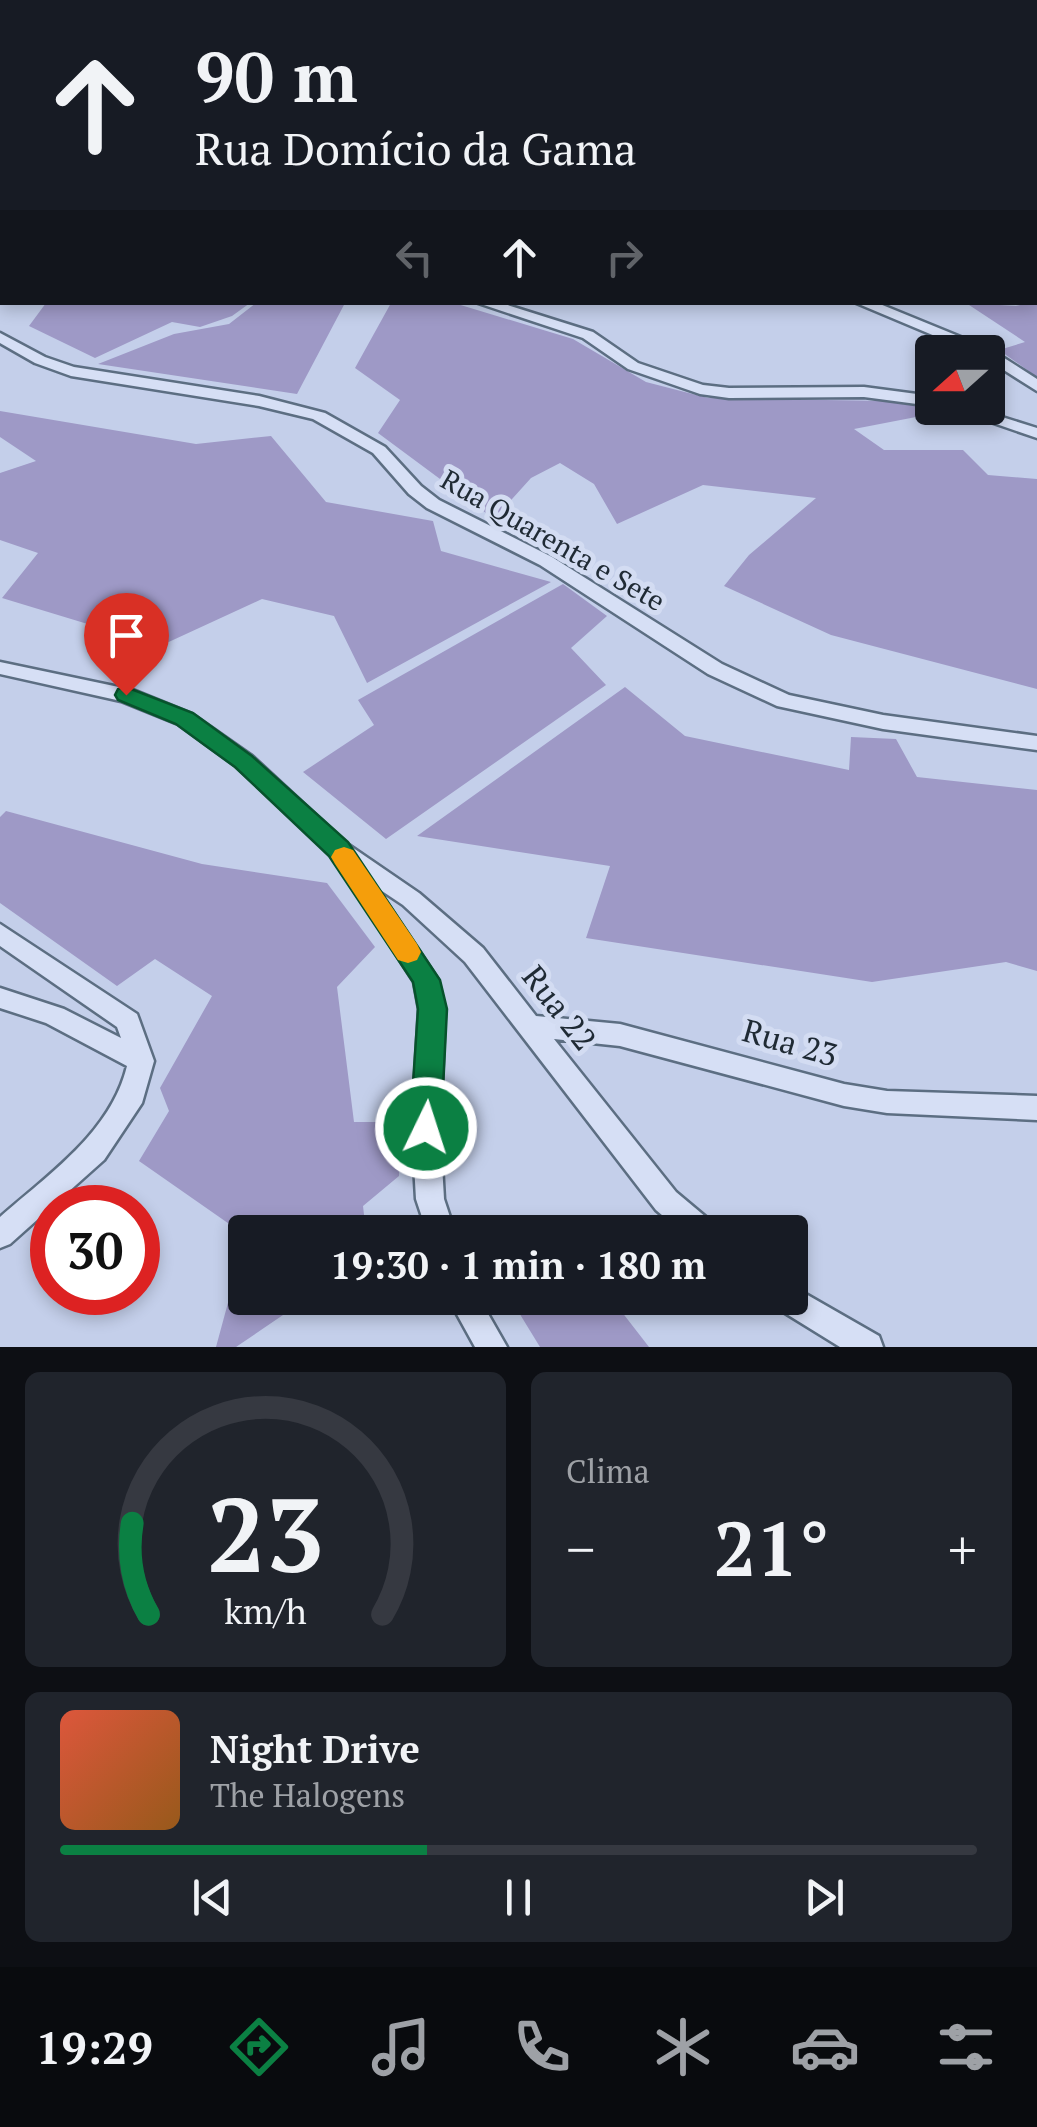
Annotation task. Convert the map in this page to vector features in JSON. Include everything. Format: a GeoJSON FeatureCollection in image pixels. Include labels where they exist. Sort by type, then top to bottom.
{"type":"FeatureCollection","features":[{"type":"Feature","properties":{"kind":"street"},"geometry":{"type":"LineString","coordinates":[[492,305],[588,335],[633,366],[700,389],[728,393],[864,392],[915,399]]}},
{"type":"Feature","properties":{"kind":"street"},"geometry":{"type":"LineString","coordinates":[[868,305],[942,335]]}},
{"type":"Feature","properties":{"kind":"street","name":"Rua Quarenta e Sete"},"geometry":{"type":"LineString","coordinates":[[0,337],[40,360],[71,371],[259,402],[319,416],[379,450],[433,504],[546,561],[715,669],[784,701],[884,722],[1037,744]]}},
{"type":"Feature","properties":{"kind":"street"},"geometry":{"type":"LineString","coordinates":[[1005,365],[1037,386]]}},
{"type":"Feature","properties":{"kind":"street"},"geometry":{"type":"LineString","coordinates":[[1005,422],[1037,432]]}},
{"type":"Feature","properties":{"kind":"street"},"geometry":{"type":"LineString","coordinates":[[0,668],[126,695],[185,719],[244,762],[338,849],[426,980],[432,1009],[426,1128],[430,1199],[435,1215]]}},
{"type":"Feature","properties":{"kind":"street","name":"Rua 22"},"geometry":{"type":"LineString","coordinates":[[338,849],[411,899],[474,956],[666,1201],[683,1215]]}},
{"type":"Feature","properties":{"kind":"street"},"geometry":{"type":"LineString","coordinates":[[0,933],[128,1020],[141,1060],[133,1095],[94,1150],[0,1235]]}},
{"type":"Feature","properties":{"kind":"street"},"geometry":{"type":"LineString","coordinates":[[0,998],[55,1016],[141,1060]]}},
{"type":"Feature","properties":{"kind":"street","name":"Rua 23"},"geometry":{"type":"LineString","coordinates":[[526,1025],[620,1036],[844,1095],[887,1102],[1037,1108]]}},
{"type":"Feature","properties":{"kind":"street"},"geometry":{"type":"LineString","coordinates":[[808,1310],[868,1347]]}},
{"type":"Feature","properties":{"kind":"street"},"geometry":{"type":"LineString","coordinates":[[473,1315],[492,1347]]}},
{"type":"Feature","properties":{"kind":"shaded area"},"geometry":{"type":"Polygon","coordinates":[[[44,305],[247,305],[232,316],[200,327],[172,322],[95,358],[29,326],[44,305]]]}},
{"type":"Feature","properties":{"kind":"shaded area"},"geometry":{"type":"Polygon","coordinates":[[[253,305],[344,305],[297,394],[98,364],[174,334],[229,324],[253,305]]]}},
{"type":"Feature","properties":{"kind":"shaded area"},"geometry":{"type":"Polygon","coordinates":[[[390,305],[461,305],[573,339],[646,382],[708,398],[890,401],[915,405],[915,417],[854,429],[884,450],[963,450],[988,475],[1037,479],[1037,689],[831,635],[724,586],[749,555],[816,498],[703,485],[617,524],[594,484],[560,463],[531,478],[494,519],[378,433],[400,400],[355,368],[390,305]]]}},
{"type":"Feature","properties":{"kind":"shaded area"},"geometry":{"type":"Polygon","coordinates":[[[969,305],[1037,305],[1037,377],[1005,354],[1005,348],[1025,342],[969,305]]]}},
{"type":"Feature","properties":{"kind":"shaded area"},"geometry":{"type":"Polygon","coordinates":[[[0,411],[196,444],[271,436],[326,502],[433,521],[441,551],[551,582],[367,683],[334,616],[262,599],[160,646],[2,598],[38,553],[0,540],[0,473],[36,461],[0,437],[0,411]]]}},
{"type":"Feature","properties":{"kind":"shaded area"},"geometry":{"type":"Polygon","coordinates":[[[563,584],[607,616],[571,648],[606,685],[386,839],[303,772],[374,725],[358,700],[563,584]]]}},
{"type":"Feature","properties":{"kind":"shaded area"},"geometry":{"type":"Polygon","coordinates":[[[625,687],[685,736],[849,770],[851,737],[896,739],[917,777],[1037,790],[1037,971],[1006,962],[872,982],[586,938],[610,866],[417,836],[625,687]]]}},
{"type":"Feature","properties":{"kind":"shaded area"},"geometry":{"type":"Polygon","coordinates":[[[6,811],[202,864],[327,883],[375,947],[337,987],[354,1122],[401,1122],[399,1176],[363,1206],[364,1215],[228,1215],[228,1223],[139,1161],[169,1111],[160,1088],[212,996],[155,959],[117,986],[0,903],[0,817],[6,811]]]}},
{"type":"Feature","properties":{"kind":"shaded area"},"geometry":{"type":"Polygon","coordinates":[[[228,1303],[228,1315],[283,1315],[236,1347],[216,1347],[228,1303]]]}},
{"type":"Feature","properties":{"kind":"shaded area"},"geometry":{"type":"Polygon","coordinates":[[[520,1315],[624,1315],[649,1347],[540,1347],[520,1315]]]}},
{"type":"Feature","properties":{"kind":"slow traffic"},"geometry":{"type":"LineString","coordinates":[[344,857],[408,952]]}},
{"type":"Feature","properties":{"kind":"route"},"geometry":{"type":"LineString","coordinates":[[126,695],[185,719],[214,740],[244,762],[338,849],[426,980],[432,1009],[426,1128]]}}]}
